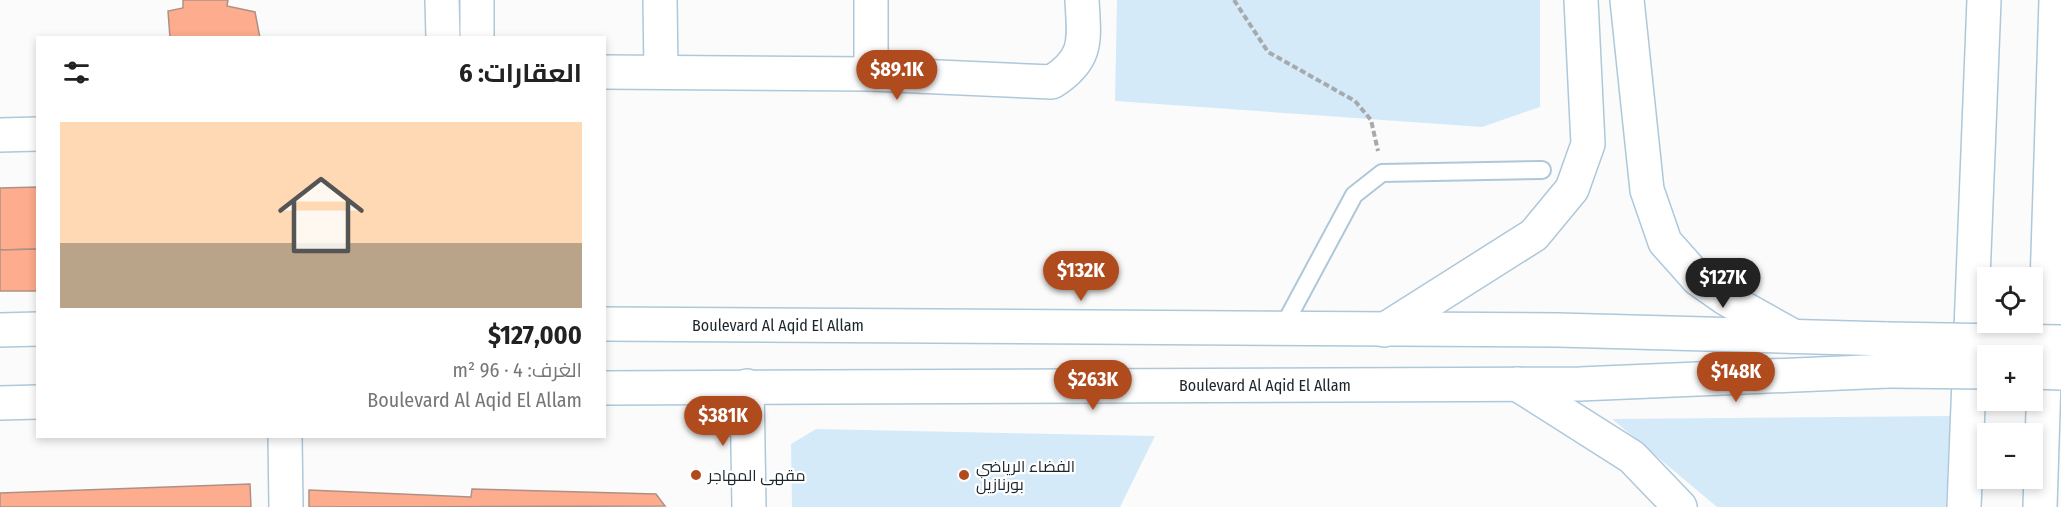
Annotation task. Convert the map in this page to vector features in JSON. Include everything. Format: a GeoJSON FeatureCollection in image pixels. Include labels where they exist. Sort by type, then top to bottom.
{"type":"FeatureCollection","features":[{"type":"Feature","properties":{"kind":"main road"},"geometry":{"type":"LineString","coordinates":[[442,0],[443,36]]}},
{"type":"Feature","properties":{"kind":"main road"},"geometry":{"type":"LineString","coordinates":[[477,0],[477,36]]}},
{"type":"Feature","properties":{"kind":"main road"},"geometry":{"type":"LineString","coordinates":[[660,0],[661,71]]}},
{"type":"Feature","properties":{"kind":"main road"},"geometry":{"type":"LineString","coordinates":[[871,0],[871,74]]}},
{"type":"Feature","properties":{"kind":"main road"},"geometry":{"type":"LineString","coordinates":[[606,72],[871,74],[1052,82],[1069,71],[1079,56],[1084,39],[1082,0]]}},
{"type":"Feature","properties":{"kind":"main road"},"geometry":{"type":"LineString","coordinates":[[1384,330],[1534,235],[1572,189],[1588,144],[1581,0]]}},
{"type":"Feature","properties":{"kind":"main road"},"geometry":{"type":"LineString","coordinates":[[1627,0],[1647,190],[1665,243],[1698,279],[1725,298],[1793,336]]}},
{"type":"Feature","properties":{"kind":"main road"},"geometry":{"type":"LineString","coordinates":[[1964,507],[1984,0]]}},
{"type":"Feature","properties":{"kind":"main road"},"geometry":{"type":"LineString","coordinates":[[2040,507],[2056,0]]}},
{"type":"Feature","properties":{"kind":"main road"},"geometry":{"type":"LineString","coordinates":[[0,135],[36,134]]}},
{"type":"Feature","properties":{"kind":"main road","name":"Boulevard Al Aqid El Allam"},"geometry":{"type":"LineString","coordinates":[[606,324],[1558,330],[2061,342]]}},
{"type":"Feature","properties":{"kind":"main road"},"geometry":{"type":"LineString","coordinates":[[0,330],[36,330]]}},
{"type":"Feature","properties":{"kind":"main road","name":"Boulevard Al Aqid El Allam"},"geometry":{"type":"LineString","coordinates":[[606,388],[1580,384],[1888,371],[1977,372]]}},
{"type":"Feature","properties":{"kind":"main road"},"geometry":{"type":"LineString","coordinates":[[2043,372],[2061,373]]}},
{"type":"Feature","properties":{"kind":"main road"},"geometry":{"type":"LineString","coordinates":[[1517,384],[1632,457],[1680,507]]}},
{"type":"Feature","properties":{"kind":"main road"},"geometry":{"type":"LineString","coordinates":[[747,386],[749,507]]}},
{"type":"Feature","properties":{"kind":"main road"},"geometry":{"type":"LineString","coordinates":[[0,403],[36,402]]}},
{"type":"Feature","properties":{"kind":"main road"},"geometry":{"type":"LineString","coordinates":[[285,438],[286,507]]}},
{"type":"Feature","properties":{"kind":"lane"},"geometry":{"type":"LineString","coordinates":[[1282,329],[1354,195],[1382,173],[1542,170]]}},
{"type":"Feature","properties":{"kind":"path"},"geometry":{"type":"LineString","coordinates":[[1234,0],[1268,52],[1355,101],[1371,120],[1382,173]]}},
{"type":"Feature","properties":{"kind":"shaded area"},"geometry":{"type":"Polygon","coordinates":[[[1117,0],[1540,0],[1540,107],[1482,127],[1115,101],[1117,0]]]}},
{"type":"Feature","properties":{"kind":"shaded area"},"geometry":{"type":"Polygon","coordinates":[[[1950,416],[1946,507],[1717,507],[1612,419],[1950,416]]]}},
{"type":"Feature","properties":{"kind":"shaded area","name":"الفضاء الرياضي بورنازيل"},"geometry":{"type":"Polygon","coordinates":[[[816,429],[1155,436],[1120,507],[792,507],[791,444],[816,429]]]}},
{"type":"Feature","properties":{"kind":"building"},"geometry":{"type":"Polygon","coordinates":[[[183,0],[228,0],[227,6],[255,12],[260,36],[170,36],[168,11],[183,8],[183,0]]]}},
{"type":"Feature","properties":{"kind":"building"},"geometry":{"type":"Polygon","coordinates":[[[36,187],[36,249],[0,250],[0,188],[36,187]]]}},
{"type":"Feature","properties":{"kind":"building"},"geometry":{"type":"Polygon","coordinates":[[[36,249],[36,291],[0,291],[0,250],[36,249]]]}},
{"type":"Feature","properties":{"kind":"building"},"geometry":{"type":"Polygon","coordinates":[[[250,484],[251,507],[0,507],[0,493],[250,484]]]}},
{"type":"Feature","properties":{"kind":"building"},"geometry":{"type":"Polygon","coordinates":[[[472,489],[656,494],[665,506],[309,507],[309,490],[471,497],[472,489]]]}},
{"type":"Feature","properties":{"kind":"place","name":"مقهى المهاجر"},"geometry":{"type":"Point","coordinates":[696,475]}},
{"type":"Feature","properties":{"kind":"place","name":"الفضاء الرياضي بورنازيل"},"geometry":{"type":"Point","coordinates":[964,475]}}]}
